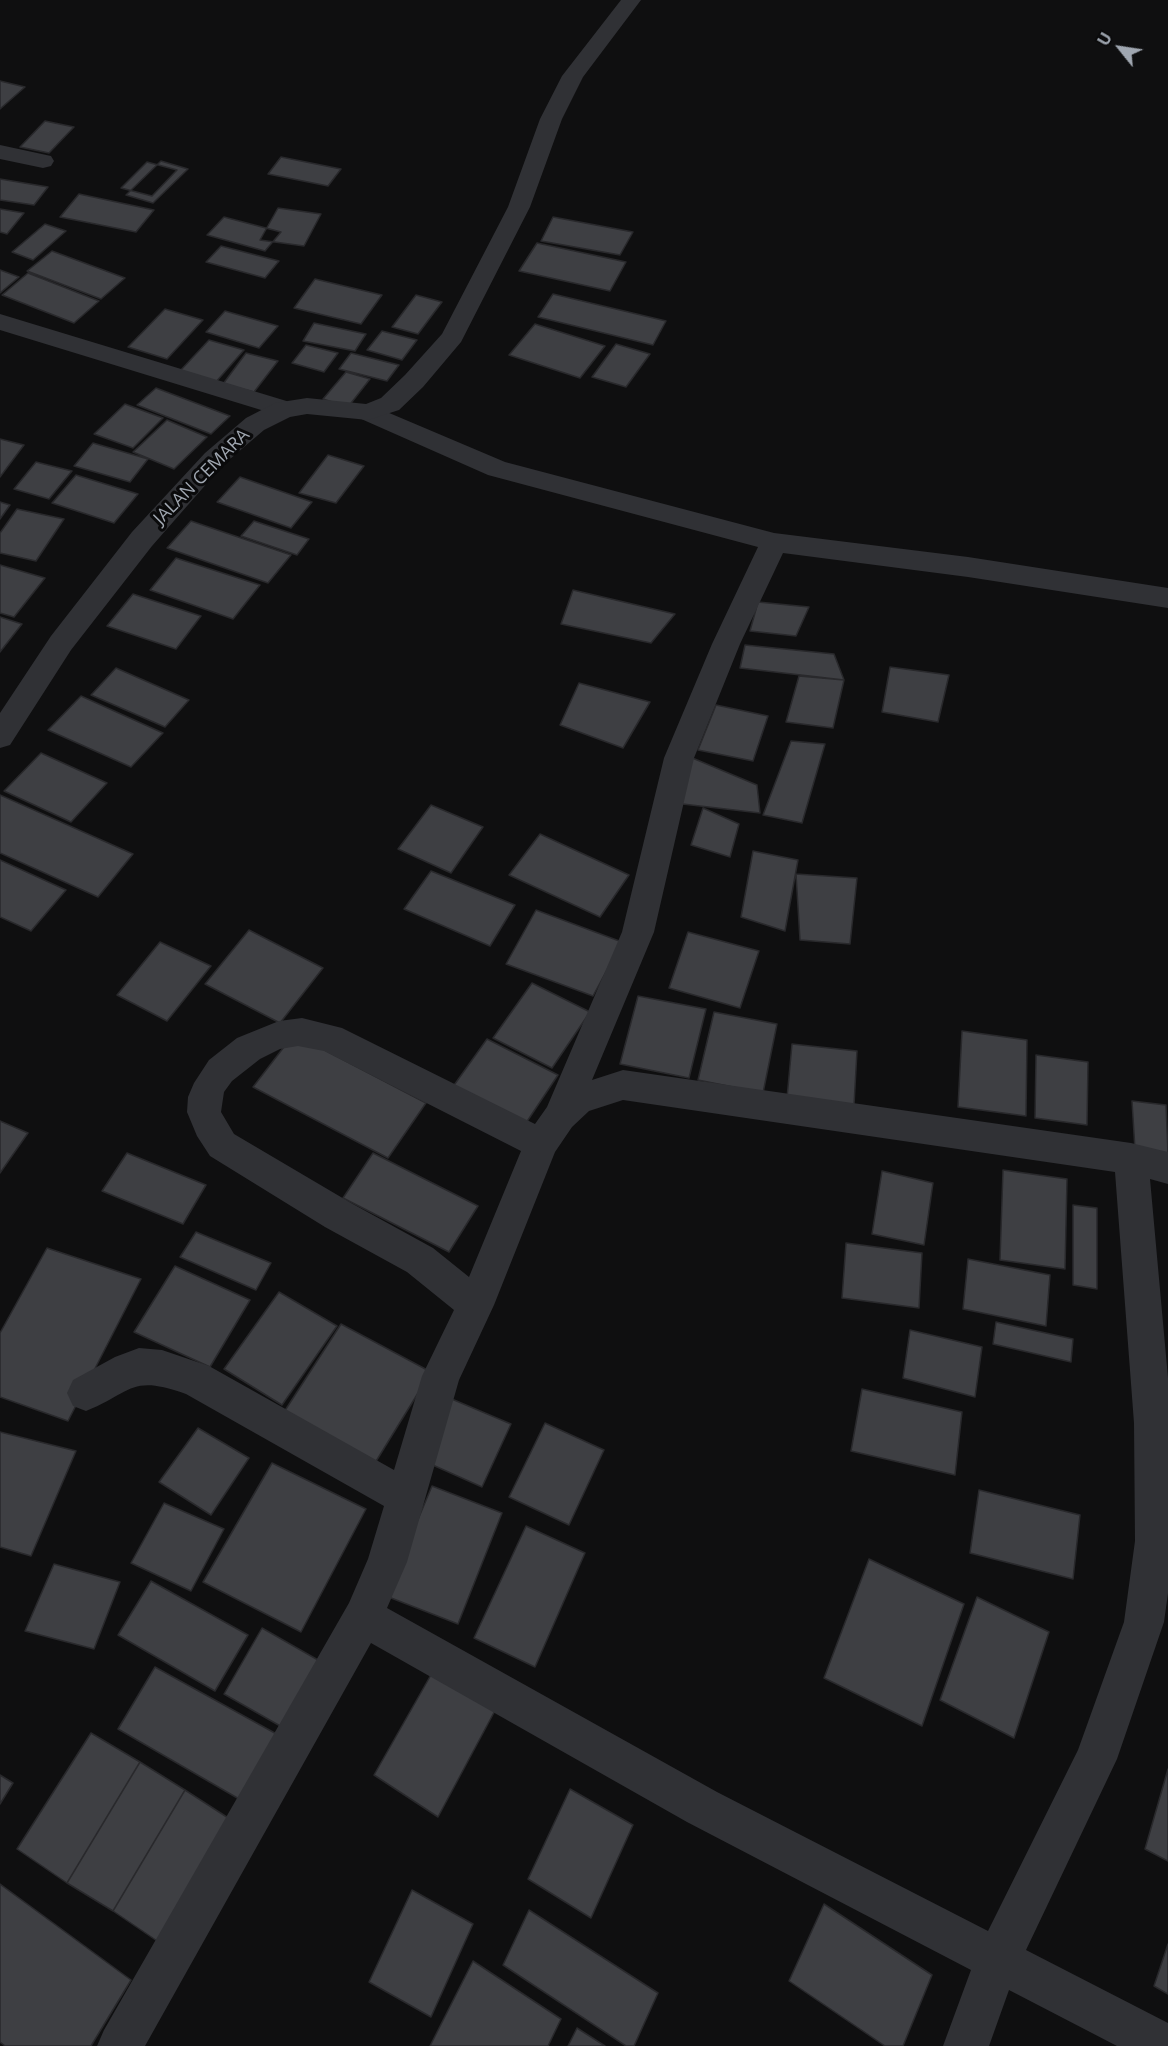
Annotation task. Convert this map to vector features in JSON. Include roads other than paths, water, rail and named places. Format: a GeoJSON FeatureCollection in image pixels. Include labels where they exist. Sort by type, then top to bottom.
{"type":"FeatureCollection","features":[{"type":"Feature","properties":{"kind":"street","name":"JALAN CEMARA"},"geometry":{"type":"LineString","coordinates":[[0,737],[61,643],[142,539],[214,459],[255,424],[284,409],[307,406],[368,411],[390,404],[414,381],[452,337],[519,207],[551,119],[573,76],[631,0]]}},
{"type":"Feature","properties":{"kind":"street"},"geometry":{"type":"LineString","coordinates":[[0,152],[43,161]]}},
{"type":"Feature","properties":{"kind":"street"},"geometry":{"type":"LineString","coordinates":[[0,322],[284,409]]}},
{"type":"Feature","properties":{"kind":"street"},"geometry":{"type":"LineString","coordinates":[[368,411],[497,469],[774,542],[968,567],[1168,598]]}},
{"type":"Feature","properties":{"kind":"street"},"geometry":{"type":"LineString","coordinates":[[120,2046],[363,1617],[387,1562],[441,1376],[476,1305],[638,933],[679,758],[726,644],[774,542]]}},
{"type":"Feature","properties":{"kind":"street"},"geometry":{"type":"LineString","coordinates":[[476,1305],[420,1260],[338,1215],[222,1144],[209,1127],[204,1113],[204,1097],[230,1060],[238,1054],[270,1037],[296,1032],[330,1038],[551,1130]]}},
{"type":"Feature","properties":{"kind":"street"},"geometry":{"type":"LineString","coordinates":[[551,1130],[578,1100],[623,1085],[1149,1164],[1155,1541],[1144,1622],[1096,1759],[997,1962],[966,2046]]}},
{"type":"Feature","properties":{"kind":"street"},"geometry":{"type":"LineString","coordinates":[[86,1393],[138,1365],[159,1366],[196,1379],[405,1497]]}},
{"type":"Feature","properties":{"kind":"street"},"geometry":{"type":"LineString","coordinates":[[363,1617],[412,1642],[702,1807],[997,1962],[1164,2046]]}}]}
